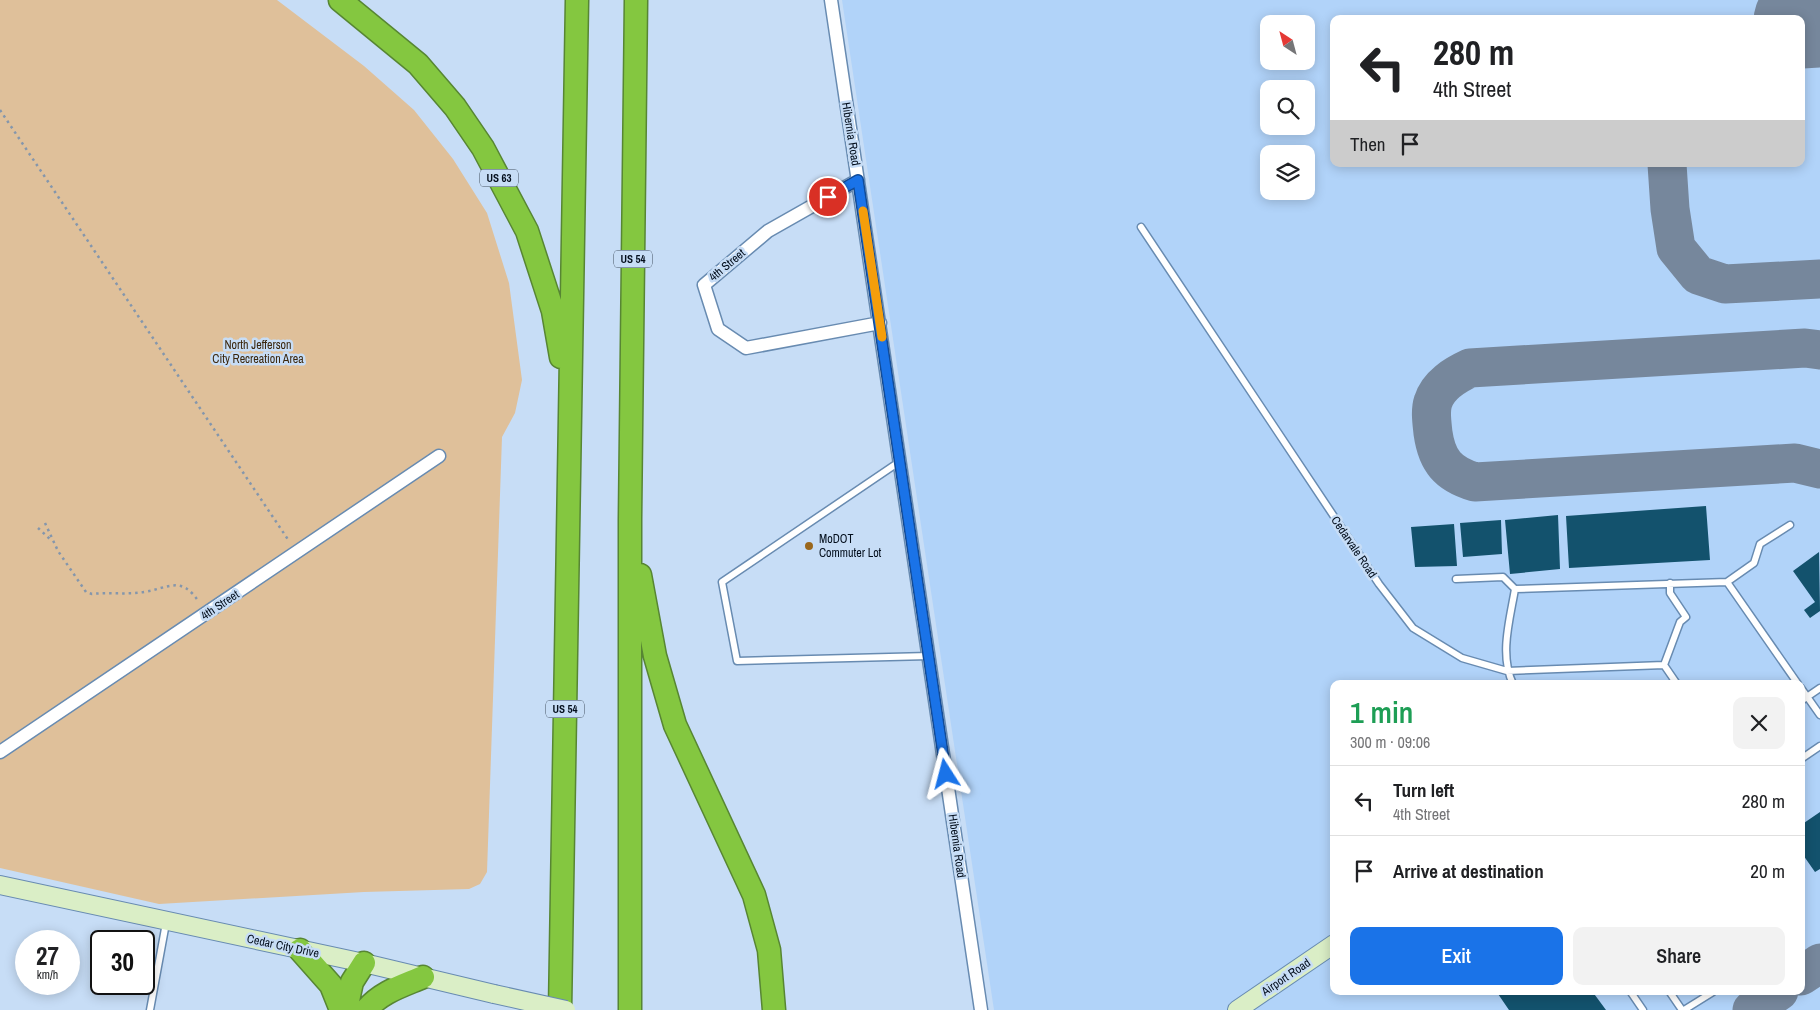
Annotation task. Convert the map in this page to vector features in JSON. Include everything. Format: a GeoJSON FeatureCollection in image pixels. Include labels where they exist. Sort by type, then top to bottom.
{"type":"FeatureCollection","features":[{"type":"Feature","properties":{"kind":"highway","name":"US 63"},"geometry":{"type":"LineString","coordinates":[[340,0],[418,64],[454,107],[483,148],[527,231],[552,311],[570,407]]}},
{"type":"Feature","properties":{"kind":"highway","name":"US 54"},"geometry":{"type":"LineString","coordinates":[[560,1010],[577,0]]}},
{"type":"Feature","properties":{"kind":"highway","name":"US 54"},"geometry":{"type":"LineString","coordinates":[[630,1010],[630,519],[636,0]]}},
{"type":"Feature","properties":{"kind":"highway"},"geometry":{"type":"LineString","coordinates":[[630,519],[655,656],[675,725],[754,895],[769,950],[774,1010]]}},
{"type":"Feature","properties":{"kind":"highway"},"geometry":{"type":"LineString","coordinates":[[300,950],[331,985],[341,1010]]}},
{"type":"Feature","properties":{"kind":"highway"},"geometry":{"type":"LineString","coordinates":[[346,1010],[352,982],[364,964]]}},
{"type":"Feature","properties":{"kind":"highway"},"geometry":{"type":"LineString","coordinates":[[360,1010],[367,982],[364,964]]}},
{"type":"Feature","properties":{"kind":"highway"},"geometry":{"type":"LineString","coordinates":[[366,1010],[374,1001],[389,992],[423,978]]}},
{"type":"Feature","properties":{"kind":"street","name":"Hibernia Road"},"geometry":{"type":"LineString","coordinates":[[831,0],[982,1010]]}},
{"type":"Feature","properties":{"kind":"street","name":"4th Street"},"geometry":{"type":"LineString","coordinates":[[858,180],[768,231],[704,285],[718,329],[746,348],[880,323]]}},
{"type":"Feature","properties":{"kind":"street","name":"4th Street"},"geometry":{"type":"LineString","coordinates":[[0,752],[439,456]]}},
{"type":"Feature","properties":{"kind":"street","name":"Cedar City Drive"},"geometry":{"type":"LineString","coordinates":[[0,885],[566,1010]]}},
{"type":"Feature","properties":{"kind":"street","name":"Airport Road"},"geometry":{"type":"LineString","coordinates":[[1237,1010],[1330,947]]}},
{"type":"Feature","properties":{"kind":"lane","name":"Cedarvale Road"},"geometry":{"type":"LineString","coordinates":[[1141,227],[1379,584],[1413,628],[1462,658],[1506,671],[1664,665]]}},
{"type":"Feature","properties":{"kind":"lane"},"geometry":{"type":"LineString","coordinates":[[900,461],[722,582],[737,661],[929,656]]}},
{"type":"Feature","properties":{"kind":"lane"},"geometry":{"type":"LineString","coordinates":[[1456,579],[1503,576],[1515,589],[1727,582],[1754,563],[1760,544],[1790,525]]}},
{"type":"Feature","properties":{"kind":"lane"},"geometry":{"type":"LineString","coordinates":[[1727,582],[1795,680]]}},
{"type":"Feature","properties":{"kind":"lane"},"geometry":{"type":"LineString","coordinates":[[1670,583],[1670,594],[1686,617],[1680,622],[1664,665],[1674,680]]}},
{"type":"Feature","properties":{"kind":"lane"},"geometry":{"type":"LineString","coordinates":[[1511,680],[1506,671],[1506,646],[1515,589]]}},
{"type":"Feature","properties":{"kind":"lane"},"geometry":{"type":"LineString","coordinates":[[1805,699],[1820,688]]}},
{"type":"Feature","properties":{"kind":"lane"},"geometry":{"type":"LineString","coordinates":[[1805,693],[1820,715]]}},
{"type":"Feature","properties":{"kind":"lane"},"geometry":{"type":"LineString","coordinates":[[1805,756],[1820,746]]}},
{"type":"Feature","properties":{"kind":"lane"},"geometry":{"type":"LineString","coordinates":[[150,1010],[166,921]]}},
{"type":"Feature","properties":{"kind":"lane"},"geometry":{"type":"LineString","coordinates":[[1633,995],[1643,1010]]}},
{"type":"Feature","properties":{"kind":"lane"},"geometry":{"type":"LineString","coordinates":[[1672,995],[1683,1010],[1708,995]]}},
{"type":"Feature","properties":{"kind":"path"},"geometry":{"type":"LineString","coordinates":[[0,110],[218,433],[296,553]]}},
{"type":"Feature","properties":{"kind":"path"},"geometry":{"type":"LineString","coordinates":[[45,523],[52,541],[86,592],[92,594],[143,592],[172,584],[180,585],[193,594],[207,614]]}},
{"type":"Feature","properties":{"kind":"path"},"geometry":{"type":"LineString","coordinates":[[38,528],[52,541]]}},
{"type":"Feature","properties":{"kind":"shaded area"},"geometry":{"type":"Polygon","coordinates":[[[842,0],[1820,0],[1820,1010],[994,1010],[842,0]]]}},
{"type":"Feature","properties":{"kind":"green space","name":"North Jefferson City Recreation Area"},"geometry":{"type":"Polygon","coordinates":[[[0,0],[277,0],[364,66],[414,110],[453,159],[487,213],[509,283],[522,380],[515,413],[502,437],[487,872],[480,884],[469,889],[364,892],[159,904],[0,868],[0,0]]]}},
{"type":"Feature","properties":{"kind":"building"},"geometry":{"type":"Polygon","coordinates":[[[1706,506],[1710,560],[1569,568],[1566,516],[1706,506]]]}},
{"type":"Feature","properties":{"kind":"building"},"geometry":{"type":"Polygon","coordinates":[[[1558,515],[1560,569],[1510,574],[1505,520],[1558,515]]]}},
{"type":"Feature","properties":{"kind":"building"},"geometry":{"type":"Polygon","coordinates":[[[1501,520],[1502,554],[1463,557],[1460,523],[1501,520]]]}},
{"type":"Feature","properties":{"kind":"building"},"geometry":{"type":"Polygon","coordinates":[[[1454,524],[1457,566],[1415,567],[1411,527],[1454,524]]]}},
{"type":"Feature","properties":{"kind":"building"},"geometry":{"type":"Polygon","coordinates":[[[1819,552],[1820,611],[1810,618],[1804,610],[1815,602],[1793,571],[1819,552]]]}},
{"type":"Feature","properties":{"kind":"building"},"geometry":{"type":"Polygon","coordinates":[[[1820,812],[1820,869],[1815,872],[1805,858],[1805,822],[1820,812]]]}},
{"type":"Feature","properties":{"kind":"building"},"geometry":{"type":"Polygon","coordinates":[[[1499,995],[1595,995],[1606,1010],[1509,1010],[1499,995]]]}},
{"type":"Feature","properties":{"kind":"taxiway"},"geometry":{"type":"LineString","coordinates":[[1667,167],[1670,209],[1676,248],[1698,275],[1725,284],[1820,279]]}},
{"type":"Feature","properties":{"kind":"taxiway"},"geometry":{"type":"LineString","coordinates":[[1820,350],[1805,348],[1470,368],[1453,377],[1439,390],[1435,396],[1431,413],[1435,443],[1441,459],[1445,465],[1458,475],[1475,482],[1795,463],[1820,469]]}},
{"type":"Feature","properties":{"kind":"taxiway"},"geometry":{"type":"LineString","coordinates":[[1805,973],[1820,963]]}},
{"type":"Feature","properties":{"kind":"taxiway"},"geometry":{"type":"LineString","coordinates":[[1752,1010],[1773,995]]}},
{"type":"Feature","properties":{"kind":"runway"},"geometry":{"type":"LineString","coordinates":[[1805,21],[1820,20]]}},
{"type":"Feature","properties":{"kind":"slow traffic"},"geometry":{"type":"LineString","coordinates":[[863,211],[882,337]]}},
{"type":"Feature","properties":{"kind":"place","name":"MoDOT Commuter Lot"},"geometry":{"type":"Point","coordinates":[809,546]}},
{"type":"Feature","properties":{"kind":"route"},"geometry":{"type":"LineString","coordinates":[[828,197],[858,180],[946,774]]}}]}
